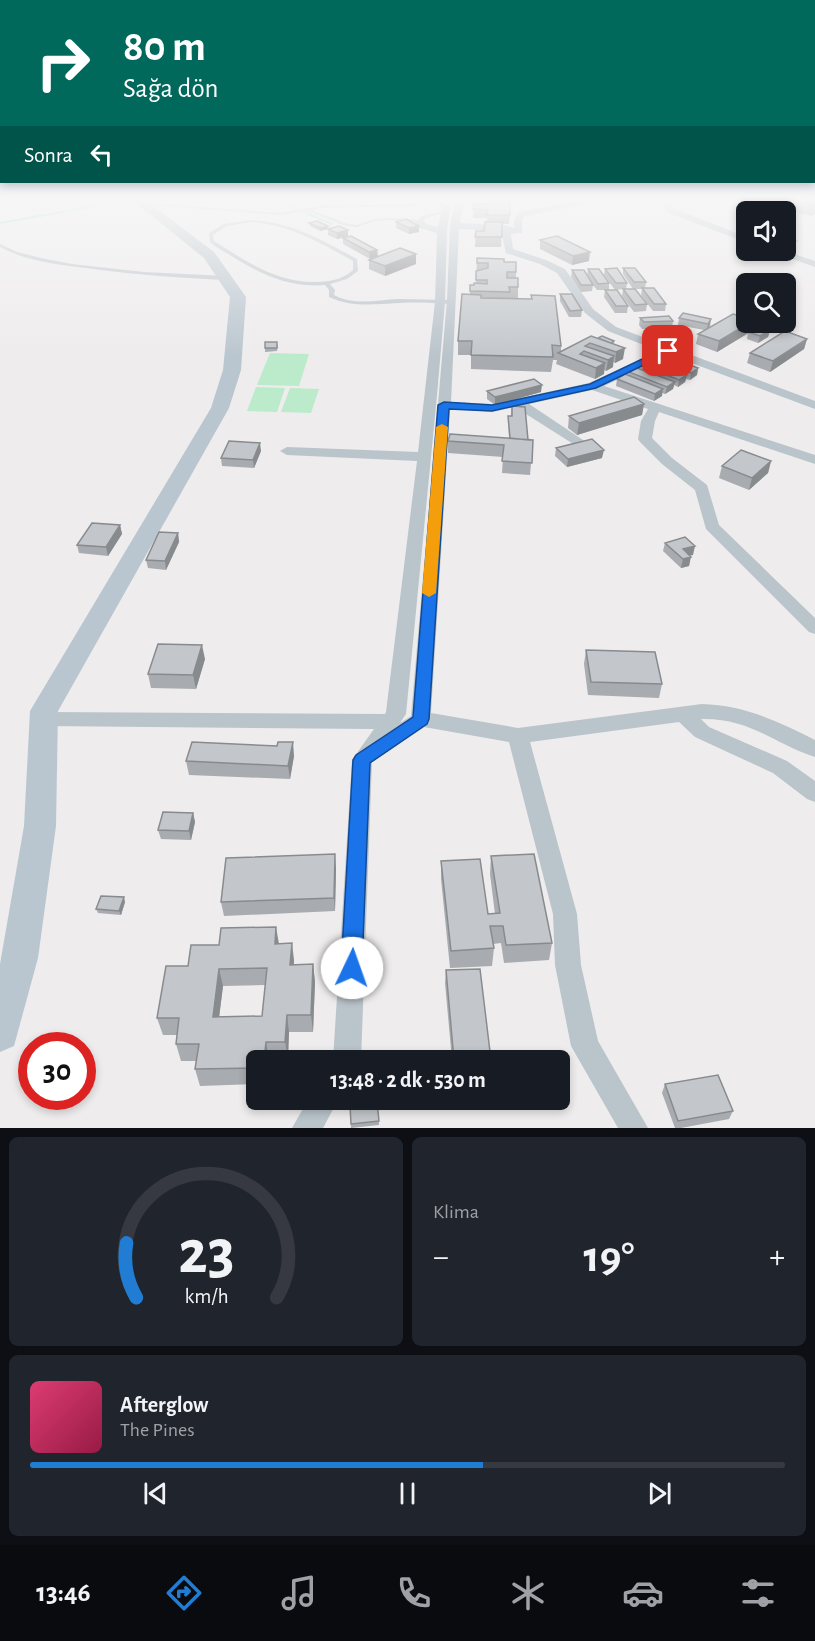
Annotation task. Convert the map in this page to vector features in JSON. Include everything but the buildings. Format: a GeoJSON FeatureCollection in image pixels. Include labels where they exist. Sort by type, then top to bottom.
{"type":"FeatureCollection","features":[{"type":"Feature","properties":{"kind":"street"},"geometry":{"type":"LineString","coordinates":[[0,1032],[20,958],[40,826],[44,711],[220,408],[232,370],[238,297],[205,252]]}},
{"type":"Feature","properties":{"kind":"street"},"geometry":{"type":"LineString","coordinates":[[421,719],[444,405],[447,252]]}},
{"type":"Feature","properties":{"kind":"street"},"geometry":{"type":"LineString","coordinates":[[510,252],[543,262],[561,271],[589,311],[612,329],[815,405]]}},
{"type":"Feature","properties":{"kind":"street"},"geometry":{"type":"LineString","coordinates":[[796,258],[815,264]]}},
{"type":"Feature","properties":{"kind":"street"},"geometry":{"type":"LineString","coordinates":[[348,1050],[362,760],[396,714],[424,457],[446,302]]}},
{"type":"Feature","properties":{"kind":"street"},"geometry":{"type":"LineString","coordinates":[[444,405],[492,408],[593,386],[668,351]]}},
{"type":"Feature","properties":{"kind":"street"},"geometry":{"type":"LineString","coordinates":[[593,386],[815,460]]}},
{"type":"Feature","properties":{"kind":"street"},"geometry":{"type":"LineString","coordinates":[[517,402],[578,443]]}},
{"type":"Feature","properties":{"kind":"street"},"geometry":{"type":"LineString","coordinates":[[656,407],[648,421],[645,439],[667,461],[702,488],[712,526],[815,628]]}},
{"type":"Feature","properties":{"kind":"street"},"geometry":{"type":"LineString","coordinates":[[287,451],[424,457]]}},
{"type":"Feature","properties":{"kind":"street"},"geometry":{"type":"LineString","coordinates":[[362,760],[421,719],[518,736],[700,710],[744,715],[815,749]]}},
{"type":"Feature","properties":{"kind":"street"},"geometry":{"type":"LineString","coordinates":[[683,714],[702,732],[780,766],[815,793]]}},
{"type":"Feature","properties":{"kind":"street"},"geometry":{"type":"LineString","coordinates":[[44,719],[390,722]]}},
{"type":"Feature","properties":{"kind":"street"},"geometry":{"type":"LineString","coordinates":[[518,736],[565,914],[568,965],[585,1046],[634,1128]]}},
{"type":"Feature","properties":{"kind":"street"},"geometry":{"type":"LineString","coordinates":[[306,1128],[318,1110]]}},
{"type":"Feature","properties":{"kind":"lane"},"geometry":{"type":"LineString","coordinates":[[14,252],[23,256],[115,270],[185,277],[226,278]]}},
{"type":"Feature","properties":{"kind":"lane"},"geometry":{"type":"LineString","coordinates":[[229,252],[280,281],[301,284],[326,283],[344,279],[352,274],[357,266],[355,260],[340,252]]}},
{"type":"Feature","properties":{"kind":"lane"},"geometry":{"type":"LineString","coordinates":[[326,283],[332,290],[332,296],[339,300],[356,303],[446,302]]}},
{"type":"Feature","properties":{"kind":"green space"},"geometry":{"type":"Polygon","coordinates":[[[270,353],[309,354],[299,386],[257,385],[270,353]]]}},
{"type":"Feature","properties":{"kind":"green space"},"geometry":{"type":"Polygon","coordinates":[[[256,387],[285,388],[277,412],[247,411],[256,387]]]}},
{"type":"Feature","properties":{"kind":"green space"},"geometry":{"type":"Polygon","coordinates":[[[290,388],[319,389],[311,413],[281,412],[290,388]]]}},
{"type":"Feature","properties":{"kind":"slow traffic"},"geometry":{"type":"LineString","coordinates":[[429,593],[442,427]]}},
{"type":"Feature","properties":{"kind":"route"},"geometry":{"type":"LineString","coordinates":[[352,968],[362,760],[421,719],[430,571],[444,405],[492,408],[593,386],[668,351]]}}]}
